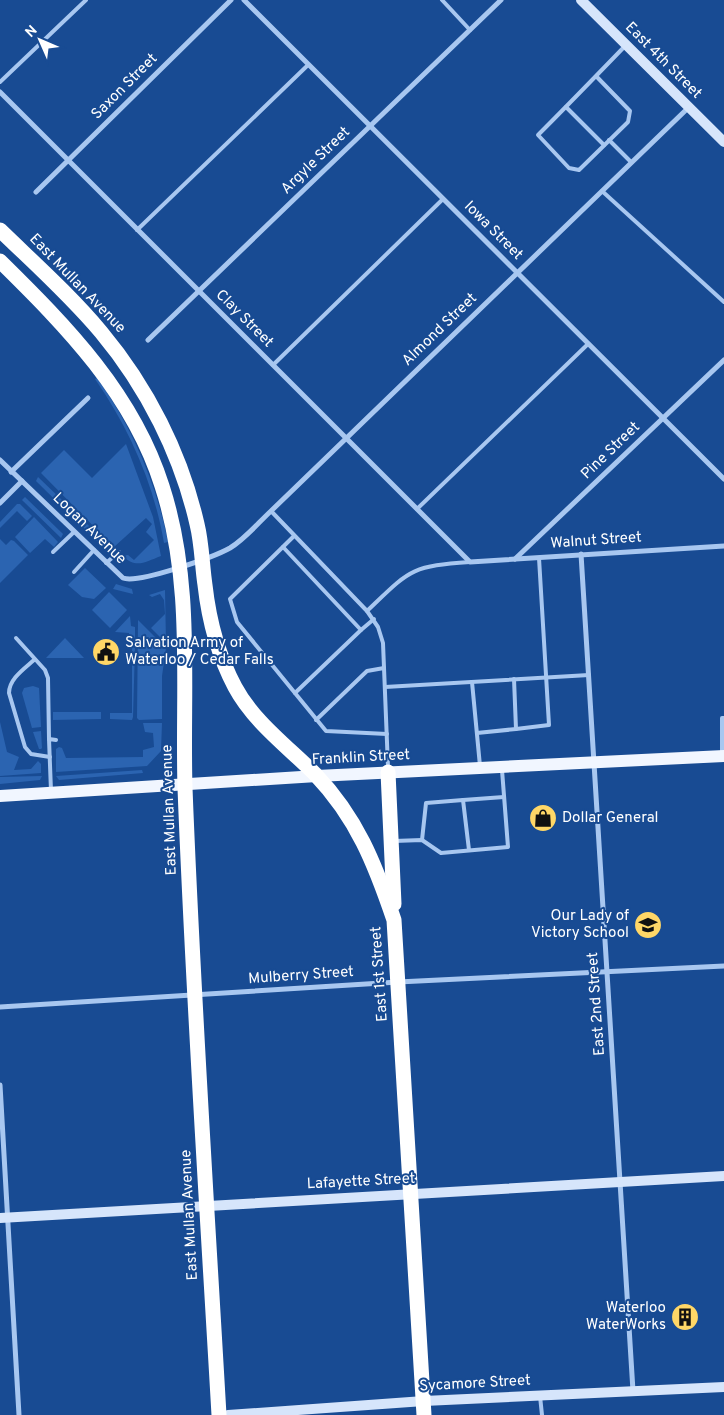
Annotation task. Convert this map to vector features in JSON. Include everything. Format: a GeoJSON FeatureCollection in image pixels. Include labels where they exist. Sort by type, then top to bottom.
{"type":"FeatureCollection","features":[{"type":"Feature","properties":{"kind":"highway","name":"East Mullan Avenue"},"geometry":{"type":"LineString","coordinates":[[0,230],[88,317],[117,352],[142,390],[165,433],[182,475],[198,526],[202,558]]}},
{"type":"Feature","properties":{"kind":"highway","name":"East Mullan Avenue"},"geometry":{"type":"LineString","coordinates":[[0,261],[71,332],[109,381],[128,412],[162,484],[172,523],[180,566],[186,634],[185,785],[219,1415]]}},
{"type":"Feature","properties":{"kind":"highway","name":"East 1st Street"},"geometry":{"type":"LineString","coordinates":[[202,558],[214,637],[236,689],[270,730],[316,776],[354,825],[369,850],[394,920],[424,1408]]}},
{"type":"Feature","properties":{"kind":"highway"},"geometry":{"type":"LineString","coordinates":[[388,772],[394,920]]}},
{"type":"Feature","properties":{"kind":"main road","name":"Franklin Street"},"geometry":{"type":"LineString","coordinates":[[0,796],[388,772],[723,756]]}},
{"type":"Feature","properties":{"kind":"street","name":"Saxon Street"},"geometry":{"type":"LineString","coordinates":[[36,192],[231,0]]}},
{"type":"Feature","properties":{"kind":"street","name":"Iowa Street"},"geometry":{"type":"LineString","coordinates":[[244,0],[724,479]]}},
{"type":"Feature","properties":{"kind":"street","name":"Argyle Street"},"geometry":{"type":"LineString","coordinates":[[148,340],[501,0]]}},
{"type":"Feature","properties":{"kind":"street","name":"East 4th Street"},"geometry":{"type":"LineString","coordinates":[[581,0],[724,142]]}},
{"type":"Feature","properties":{"kind":"street","name":"Clay Street"},"geometry":{"type":"LineString","coordinates":[[0,92],[470,562]]}},
{"type":"Feature","properties":{"kind":"street","name":"Almond Street"},"geometry":{"type":"LineString","coordinates":[[202,558],[229,548],[239,542],[688,108]]}},
{"type":"Feature","properties":{"kind":"street","name":"Pine Street"},"geometry":{"type":"LineString","coordinates":[[515,560],[724,360]]}},
{"type":"Feature","properties":{"kind":"street"},"geometry":{"type":"LineString","coordinates":[[12,472],[88,398]]}},
{"type":"Feature","properties":{"kind":"street","name":"Logan Avenue"},"geometry":{"type":"LineString","coordinates":[[0,460],[122,578],[131,580],[202,558]]}},
{"type":"Feature","properties":{"kind":"street"},"geometry":{"type":"LineString","coordinates":[[0,503],[22,481]]}},
{"type":"Feature","properties":{"kind":"street","name":"Walnut Street"},"geometry":{"type":"LineString","coordinates":[[470,562],[724,546]]}},
{"type":"Feature","properties":{"kind":"street","name":"East 2nd Street"},"geometry":{"type":"LineString","coordinates":[[581,554],[633,1392]]}},
{"type":"Feature","properties":{"kind":"street","name":"Mulberry Street"},"geometry":{"type":"LineString","coordinates":[[0,1007],[398,982],[724,966]]}},
{"type":"Feature","properties":{"kind":"street"},"geometry":{"type":"LineString","coordinates":[[0,1085],[4,1218],[19,1415]]}},
{"type":"Feature","properties":{"kind":"street","name":"Lafayette Street"},"geometry":{"type":"LineString","coordinates":[[4,1218],[724,1176]]}},
{"type":"Feature","properties":{"kind":"street","name":"Sycamore Street"},"geometry":{"type":"LineString","coordinates":[[228,1415],[424,1408],[540,1396],[724,1387]]}},
{"type":"Feature","properties":{"kind":"lane"},"geometry":{"type":"LineString","coordinates":[[0,82],[86,0]]}},
{"type":"Feature","properties":{"kind":"lane"},"geometry":{"type":"LineString","coordinates":[[442,0],[470,30]]}},
{"type":"Feature","properties":{"kind":"lane"},"geometry":{"type":"LineString","coordinates":[[596,76],[630,111],[628,122],[579,170],[569,168],[538,135],[626,45]]}},
{"type":"Feature","properties":{"kind":"lane"},"geometry":{"type":"LineString","coordinates":[[137,230],[308,64]]}},
{"type":"Feature","properties":{"kind":"lane"},"geometry":{"type":"LineString","coordinates":[[566,107],[604,146]]}},
{"type":"Feature","properties":{"kind":"lane"},"geometry":{"type":"LineString","coordinates":[[609,140],[631,162]]}},
{"type":"Feature","properties":{"kind":"lane"},"geometry":{"type":"LineString","coordinates":[[602,191],[724,302]]}},
{"type":"Feature","properties":{"kind":"lane"},"geometry":{"type":"LineString","coordinates":[[273,366],[443,199]]}},
{"type":"Feature","properties":{"kind":"lane"},"geometry":{"type":"LineString","coordinates":[[417,509],[588,344]]}},
{"type":"Feature","properties":{"kind":"lane"},"geometry":{"type":"LineString","coordinates":[[271,511],[368,611],[381,634],[388,772]]}},
{"type":"Feature","properties":{"kind":"lane"},"geometry":{"type":"LineString","coordinates":[[53,552],[74,532]]}},
{"type":"Feature","properties":{"kind":"lane"},"geometry":{"type":"LineString","coordinates":[[294,536],[230,599],[237,622],[326,731],[386,734]]}},
{"type":"Feature","properties":{"kind":"lane"},"geometry":{"type":"LineString","coordinates":[[283,546],[362,630]]}},
{"type":"Feature","properties":{"kind":"lane"},"geometry":{"type":"LineString","coordinates":[[74,572],[94,550]]}},
{"type":"Feature","properties":{"kind":"lane"},"geometry":{"type":"LineString","coordinates":[[106,563],[119,552]]}},
{"type":"Feature","properties":{"kind":"lane"},"geometry":{"type":"LineString","coordinates":[[477,733],[549,725],[539,558]]}},
{"type":"Feature","properties":{"kind":"lane"},"geometry":{"type":"LineString","coordinates":[[368,611],[397,582],[413,570],[432,565],[470,562]]}},
{"type":"Feature","properties":{"kind":"lane"},"geometry":{"type":"LineString","coordinates":[[295,693],[374,619]]}},
{"type":"Feature","properties":{"kind":"lane"},"geometry":{"type":"LineString","coordinates":[[16,638],[45,670],[48,678],[52,793]]}},
{"type":"Feature","properties":{"kind":"lane"},"geometry":{"type":"LineString","coordinates":[[34,660],[12,680],[9,686],[9,693],[25,747],[31,754],[50,757]]}},
{"type":"Feature","properties":{"kind":"lane"},"geometry":{"type":"LineString","coordinates":[[316,720],[367,672],[384,668]]}},
{"type":"Feature","properties":{"kind":"lane"},"geometry":{"type":"LineString","coordinates":[[384,687],[589,675]]}},
{"type":"Feature","properties":{"kind":"lane"},"geometry":{"type":"LineString","coordinates":[[514,679],[516,729]]}},
{"type":"Feature","properties":{"kind":"lane"},"geometry":{"type":"LineString","coordinates":[[472,682],[480,768]]}},
{"type":"Feature","properties":{"kind":"lane"},"geometry":{"type":"LineString","coordinates":[[723,756],[722,718],[724,718]]}},
{"type":"Feature","properties":{"kind":"lane"},"geometry":{"type":"LineString","coordinates":[[49,740],[56,740]]}},
{"type":"Feature","properties":{"kind":"lane"},"geometry":{"type":"LineString","coordinates":[[392,841],[422,840],[441,853],[508,847],[502,767]]}},
{"type":"Feature","properties":{"kind":"lane"},"geometry":{"type":"LineString","coordinates":[[422,840],[426,803],[504,797]]}},
{"type":"Feature","properties":{"kind":"lane"},"geometry":{"type":"LineString","coordinates":[[464,800],[469,850]]}},
{"type":"Feature","properties":{"kind":"lane"},"geometry":{"type":"LineString","coordinates":[[540,1396],[542,1415]]}},
{"type":"Feature","properties":{"kind":"shaded area"},"geometry":{"type":"Polygon","coordinates":[[[97,378],[121,416],[141,456],[157,498],[168,542],[164,543],[154,499],[138,457],[119,417],[95,379],[97,378]]]}},
{"type":"Feature","properties":{"kind":"shaded area"},"geometry":{"type":"Polygon","coordinates":[[[126,444],[153,517],[161,556],[141,563],[132,562],[123,556],[128,555],[134,560],[154,540],[146,532],[152,524],[146,518],[114,547],[41,473],[64,450],[92,478],[126,444]]]}},
{"type":"Feature","properties":{"kind":"shaded area"},"geometry":{"type":"Polygon","coordinates":[[[38,477],[112,548],[108,552],[36,481],[38,477]]]}},
{"type":"Feature","properties":{"kind":"shaded area"},"geometry":{"type":"Polygon","coordinates":[[[25,497],[63,534],[61,538],[22,500],[25,497]]]}},
{"type":"Feature","properties":{"kind":"shaded area"},"geometry":{"type":"Polygon","coordinates":[[[17,504],[20,504],[32,516],[27,521],[17,511],[0,528],[0,522],[17,504]]]}},
{"type":"Feature","properties":{"kind":"shaded area"},"geometry":{"type":"Polygon","coordinates":[[[34,517],[58,542],[54,547],[45,539],[30,553],[15,537],[34,517]]]}},
{"type":"Feature","properties":{"kind":"shaded area"},"geometry":{"type":"Polygon","coordinates":[[[0,539],[6,545],[11,540],[14,541],[28,555],[0,583],[0,539]]]}},
{"type":"Feature","properties":{"kind":"shaded area"},"geometry":{"type":"Polygon","coordinates":[[[85,568],[106,588],[94,599],[82,597],[68,585],[85,568]]]}},
{"type":"Feature","properties":{"kind":"shaded area"},"geometry":{"type":"Polygon","coordinates":[[[116,584],[132,589],[133,594],[113,589],[116,584]]]}},
{"type":"Feature","properties":{"kind":"shaded area"},"geometry":{"type":"Polygon","coordinates":[[[165,590],[166,643],[151,628],[165,614],[164,600],[160,594],[152,597],[149,595],[165,590]]]}},
{"type":"Feature","properties":{"kind":"shaded area"},"geometry":{"type":"Polygon","coordinates":[[[109,592],[127,610],[110,628],[92,610],[109,592]]]}},
{"type":"Feature","properties":{"kind":"shaded area"},"geometry":{"type":"Polygon","coordinates":[[[130,616],[131,626],[135,627],[135,642],[129,642],[129,633],[115,632],[130,616]]]}},
{"type":"Feature","properties":{"kind":"shaded area"},"geometry":{"type":"Polygon","coordinates":[[[138,620],[166,648],[162,676],[162,719],[139,720],[137,718],[138,620]]]}},
{"type":"Feature","properties":{"kind":"shaded area"},"geometry":{"type":"Polygon","coordinates":[[[65,638],[84,658],[46,658],[65,638]]]}},
{"type":"Feature","properties":{"kind":"shaded area"},"geometry":{"type":"Polygon","coordinates":[[[132,647],[135,647],[133,717],[132,720],[110,719],[110,713],[132,713],[132,647]]]}},
{"type":"Feature","properties":{"kind":"shaded area"},"geometry":{"type":"Polygon","coordinates":[[[33,686],[39,688],[41,727],[32,728],[22,693],[24,688],[33,686]]]}},
{"type":"Feature","properties":{"kind":"shaded area"},"geometry":{"type":"Polygon","coordinates":[[[53,712],[101,712],[101,719],[53,720],[53,712]]]}},
{"type":"Feature","properties":{"kind":"shaded area"},"geometry":{"type":"Polygon","coordinates":[[[0,722],[7,752],[19,757],[14,770],[31,769],[38,761],[41,764],[41,773],[0,776],[0,722]]]}},
{"type":"Feature","properties":{"kind":"shaded area"},"geometry":{"type":"Polygon","coordinates":[[[143,723],[162,723],[161,751],[147,766],[56,772],[56,749],[59,747],[62,748],[66,758],[143,757],[143,750],[154,747],[153,733],[145,732],[143,723]]]}},
{"type":"Feature","properties":{"kind":"shaded area"},"geometry":{"type":"Polygon","coordinates":[[[41,731],[42,748],[39,749],[33,732],[41,731]]]}},
{"type":"Feature","properties":{"kind":"shaded area"},"geometry":{"type":"Polygon","coordinates":[[[142,770],[143,773],[59,780],[56,776],[142,770]]]}},
{"type":"Feature","properties":{"kind":"shaded area"},"geometry":{"type":"Polygon","coordinates":[[[42,776],[40,780],[0,784],[0,777],[42,776]]]}},
{"type":"Feature","properties":{"kind":"place","name":"Salvation Army of Waterloo / Cedar Falls"},"geometry":{"type":"Point","coordinates":[106,652]}},
{"type":"Feature","properties":{"kind":"place","name":"Dollar General"},"geometry":{"type":"Point","coordinates":[543,818]}},
{"type":"Feature","properties":{"kind":"place","name":"Our Lady of Victory School"},"geometry":{"type":"Point","coordinates":[648,925]}},
{"type":"Feature","properties":{"kind":"place","name":"Waterloo WaterWorks"},"geometry":{"type":"Point","coordinates":[685,1317]}}]}
